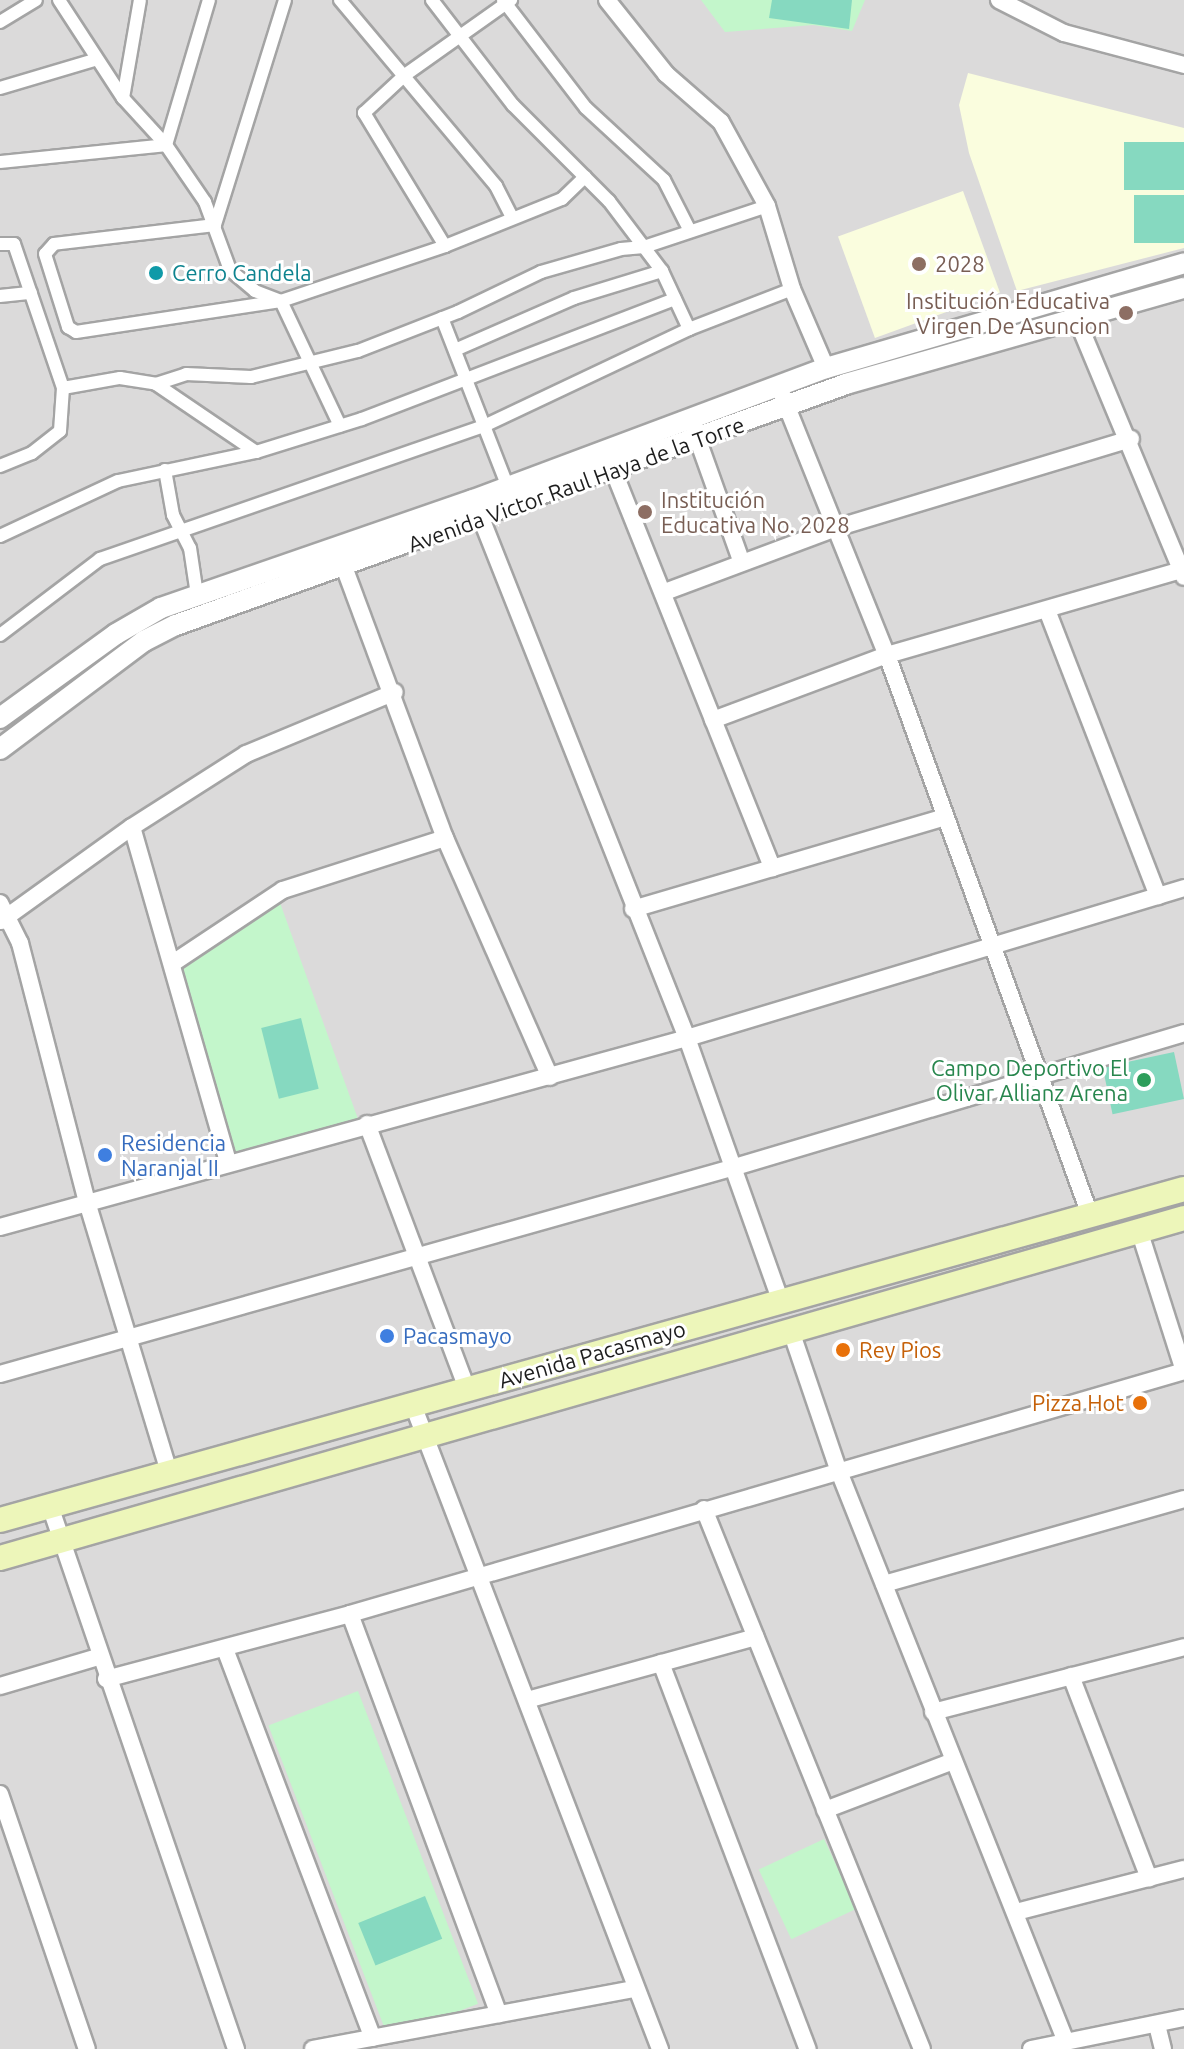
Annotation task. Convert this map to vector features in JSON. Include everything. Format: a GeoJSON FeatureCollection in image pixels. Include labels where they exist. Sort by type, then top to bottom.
{"type":"FeatureCollection","features":[{"type":"Feature","properties":{"kind":"main road","name":"Avenida Pacasmayo"},"geometry":{"type":"LineString","coordinates":[[0,1520],[1184,1189]]}},
{"type":"Feature","properties":{"kind":"main road","name":"Avenida Pacasmayo"},"geometry":{"type":"LineString","coordinates":[[0,1558],[1184,1218]]}},
{"type":"Feature","properties":{"kind":"street"},"geometry":{"type":"LineString","coordinates":[[0,22],[36,0]]}},
{"type":"Feature","properties":{"kind":"street"},"geometry":{"type":"LineString","coordinates":[[59,0],[123,98],[166,145],[215,225],[230,270],[255,291],[281,301],[314,362],[340,426]]}},
{"type":"Feature","properties":{"kind":"street"},"geometry":{"type":"LineString","coordinates":[[123,98],[140,0]]}},
{"type":"Feature","properties":{"kind":"street"},"geometry":{"type":"LineString","coordinates":[[166,145],[209,0]]}},
{"type":"Feature","properties":{"kind":"street"},"geometry":{"type":"LineString","coordinates":[[215,225],[285,0]]}},
{"type":"Feature","properties":{"kind":"street"},"geometry":{"type":"LineString","coordinates":[[340,0],[496,186],[512,218]]}},
{"type":"Feature","properties":{"kind":"street"},"geometry":{"type":"LineString","coordinates":[[432,0],[513,105],[585,177],[644,247],[662,271],[689,329]]}},
{"type":"Feature","properties":{"kind":"street"},"geometry":{"type":"LineString","coordinates":[[607,0],[666,74],[721,122],[767,206],[792,289],[826,368]]}},
{"type":"Feature","properties":{"kind":"street"},"geometry":{"type":"LineString","coordinates":[[999,0],[1064,33],[1184,65]]}},
{"type":"Feature","properties":{"kind":"street"},"geometry":{"type":"LineString","coordinates":[[445,246],[364,113],[405,75],[507,1],[586,108],[664,180],[690,231]]}},
{"type":"Feature","properties":{"kind":"street"},"geometry":{"type":"LineString","coordinates":[[0,88],[97,59]]}},
{"type":"Feature","properties":{"kind":"street"},"geometry":{"type":"LineString","coordinates":[[0,162],[166,145]]}},
{"type":"Feature","properties":{"kind":"street"},"geometry":{"type":"LineString","coordinates":[[215,225],[54,244],[45,254],[68,327],[76,332],[281,301],[445,246],[562,199],[585,177]]}},
{"type":"Feature","properties":{"kind":"street"},"geometry":{"type":"LineString","coordinates":[[156,384],[186,374],[251,377],[314,362],[442,318],[541,272],[621,249],[644,247],[767,206]]}},
{"type":"Feature","properties":{"kind":"street"},"geometry":{"type":"LineString","coordinates":[[0,244],[14,244],[63,388],[60,431],[32,453],[0,466]]}},
{"type":"Feature","properties":{"kind":"street"},"geometry":{"type":"LineString","coordinates":[[741,560],[694,430],[779,387],[826,368],[1184,263]]}},
{"type":"Feature","properties":{"kind":"street"},"geometry":{"type":"LineString","coordinates":[[455,350],[574,298],[662,271]]}},
{"type":"Feature","properties":{"kind":"street","name":"Avenida Victor Raul Haya de la Torre"},"geometry":{"type":"LineString","coordinates":[[0,749],[144,641],[340,558],[481,518],[610,461],[694,430],[788,407],[846,384],[1184,288]]}},
{"type":"Feature","properties":{"kind":"street"},"geometry":{"type":"LineString","coordinates":[[0,635],[100,559],[486,425],[689,329],[792,289]]}},
{"type":"Feature","properties":{"kind":"street"},"geometry":{"type":"LineString","coordinates":[[0,296],[31,293]]}},
{"type":"Feature","properties":{"kind":"street"},"geometry":{"type":"LineString","coordinates":[[713,720],[887,655],[1182,574],[1131,439],[1068,298]]}},
{"type":"Feature","properties":{"kind":"street"},"geometry":{"type":"LineString","coordinates":[[0,536],[118,481],[256,452],[340,426],[466,375],[675,299]]}},
{"type":"Feature","properties":{"kind":"street"},"geometry":{"type":"LineString","coordinates":[[442,318],[508,487]]}},
{"type":"Feature","properties":{"kind":"street"},"geometry":{"type":"LineString","coordinates":[[63,388],[120,378],[156,384],[256,452]]}},
{"type":"Feature","properties":{"kind":"street"},"geometry":{"type":"LineString","coordinates":[[779,387],[839,527],[887,655],[988,947],[1090,1215]]}},
{"type":"Feature","properties":{"kind":"street"},"geometry":{"type":"LineString","coordinates":[[665,592],[741,560],[839,527],[1131,439]]}},
{"type":"Feature","properties":{"kind":"street"},"geometry":{"type":"LineString","coordinates":[[0,718],[116,634],[161,608],[197,595],[340,558],[508,487],[610,461],[665,592],[772,868]]}},
{"type":"Feature","properties":{"kind":"street"},"geometry":{"type":"LineString","coordinates":[[165,470],[173,515],[184,530],[197,595]]}},
{"type":"Feature","properties":{"kind":"street"},"geometry":{"type":"LineString","coordinates":[[481,518],[633,909],[687,1038],[781,1302]]}},
{"type":"Feature","properties":{"kind":"street"},"geometry":{"type":"LineString","coordinates":[[340,558],[395,692],[445,838],[550,1077]]}},
{"type":"Feature","properties":{"kind":"street"},"geometry":{"type":"LineString","coordinates":[[1047,610],[1158,896]]}},
{"type":"Feature","properties":{"kind":"street"},"geometry":{"type":"LineString","coordinates":[[169,1472],[3,913],[246,754],[395,692]]}},
{"type":"Feature","properties":{"kind":"street"},"geometry":{"type":"LineString","coordinates":[[633,909],[943,818]]}},
{"type":"Feature","properties":{"kind":"street"},"geometry":{"type":"LineString","coordinates":[[132,827],[228,1162]]}},
{"type":"Feature","properties":{"kind":"street"},"geometry":{"type":"LineString","coordinates":[[173,963],[283,890],[445,838]]}},
{"type":"Feature","properties":{"kind":"street"},"geometry":{"type":"LineString","coordinates":[[0,1227],[687,1038],[1184,888]]}},
{"type":"Feature","properties":{"kind":"street"},"geometry":{"type":"LineString","coordinates":[[0,1374],[1039,1080],[1184,1033]]}},
{"type":"Feature","properties":{"kind":"street"},"geometry":{"type":"LineString","coordinates":[[367,1124],[467,1389]]}},
{"type":"Feature","properties":{"kind":"street"},"geometry":{"type":"LineString","coordinates":[[106,1679],[350,1614],[838,1469],[1184,1371],[1139,1230]]}},
{"type":"Feature","properties":{"kind":"street"},"geometry":{"type":"LineString","coordinates":[[791,1331],[838,1469],[1066,2042]]}},
{"type":"Feature","properties":{"kind":"street"},"geometry":{"type":"LineString","coordinates":[[413,1405],[481,1575],[634,1989],[660,2049]]}},
{"type":"Feature","properties":{"kind":"street"},"geometry":{"type":"LineString","coordinates":[[884,1584],[1184,1499]]}},
{"type":"Feature","properties":{"kind":"street"},"geometry":{"type":"LineString","coordinates":[[50,1506],[98,1657],[236,2049]]}},
{"type":"Feature","properties":{"kind":"street"},"geometry":{"type":"LineString","coordinates":[[704,1509],[922,2049]]}},
{"type":"Feature","properties":{"kind":"street"},"geometry":{"type":"LineString","coordinates":[[350,1614],[499,2014]]}},
{"type":"Feature","properties":{"kind":"street"},"geometry":{"type":"LineString","coordinates":[[527,1700],[755,1637]]}},
{"type":"Feature","properties":{"kind":"street"},"geometry":{"type":"LineString","coordinates":[[933,1712],[1184,1647]]}},
{"type":"Feature","properties":{"kind":"street"},"geometry":{"type":"LineString","coordinates":[[225,1649],[373,2038]]}},
{"type":"Feature","properties":{"kind":"street"},"geometry":{"type":"LineString","coordinates":[[0,1686],[98,1657]]}},
{"type":"Feature","properties":{"kind":"street"},"geometry":{"type":"LineString","coordinates":[[661,1663],[808,2049]]}},
{"type":"Feature","properties":{"kind":"street"},"geometry":{"type":"LineString","coordinates":[[1071,1676],[1149,1878]]}},
{"type":"Feature","properties":{"kind":"street"},"geometry":{"type":"LineString","coordinates":[[825,1810],[953,1761]]}},
{"type":"Feature","properties":{"kind":"street"},"geometry":{"type":"LineString","coordinates":[[0,1794],[87,2049]]}},
{"type":"Feature","properties":{"kind":"street"},"geometry":{"type":"LineString","coordinates":[[1016,1912],[1184,1869]]}},
{"type":"Feature","properties":{"kind":"street"},"geometry":{"type":"LineString","coordinates":[[313,2049],[634,1989]]}},
{"type":"Feature","properties":{"kind":"street"},"geometry":{"type":"LineString","coordinates":[[1031,2049],[1184,2018]]}},
{"type":"Feature","properties":{"kind":"street"},"geometry":{"type":"LineString","coordinates":[[1157,2025],[1163,2049]]}},
{"type":"Feature","properties":{"kind":"shaded area"},"geometry":{"type":"Polygon","coordinates":[[[0,0],[1184,0],[1184,2049],[0,2049],[0,0]]]}},
{"type":"Feature","properties":{"kind":"shaded area"},"geometry":{"type":"Polygon","coordinates":[[[968,73],[1184,128],[1184,248],[1017,291],[969,153],[959,105],[968,73]]]}},
{"type":"Feature","properties":{"kind":"shaded area","name":"2028"},"geometry":{"type":"Polygon","coordinates":[[[963,191],[1000,292],[875,338],[838,236],[963,191]]]}},
{"type":"Feature","properties":{"kind":"green space"},"geometry":{"type":"Polygon","coordinates":[[[701,0],[865,0],[852,31],[813,25],[725,32],[701,0]]]}},
{"type":"Feature","properties":{"kind":"green space"},"geometry":{"type":"Polygon","coordinates":[[[772,0],[852,0],[849,29],[769,18],[772,0]]]}},
{"type":"Feature","properties":{"kind":"green space"},"geometry":{"type":"Polygon","coordinates":[[[1124,142],[1184,142],[1184,190],[1124,190],[1124,142]]]}},
{"type":"Feature","properties":{"kind":"green space"},"geometry":{"type":"Polygon","coordinates":[[[1134,195],[1184,195],[1184,243],[1134,243],[1134,195]]]}},
{"type":"Feature","properties":{"kind":"green space"},"geometry":{"type":"Polygon","coordinates":[[[279,900],[358,1119],[233,1155],[182,966],[279,900]]]}},
{"type":"Feature","properties":{"kind":"green space"},"geometry":{"type":"Polygon","coordinates":[[[301,1018],[319,1089],[279,1099],[261,1028],[301,1018]]]}},
{"type":"Feature","properties":{"kind":"green space","name":"Campo Deportivo El Olivar Allianz Arena"},"geometry":{"type":"Polygon","coordinates":[[[1174,1052],[1184,1099],[1113,1114],[1103,1067],[1174,1052]]]}},
{"type":"Feature","properties":{"kind":"green space"},"geometry":{"type":"Polygon","coordinates":[[[358,1691],[478,2004],[388,2038],[268,1725],[358,1691]]]}},
{"type":"Feature","properties":{"kind":"green space"},"geometry":{"type":"Polygon","coordinates":[[[824,1839],[857,1909],[791,1939],[759,1869],[824,1839]]]}},
{"type":"Feature","properties":{"kind":"green space"},"geometry":{"type":"Polygon","coordinates":[[[425,1896],[442,1939],[375,1966],[358,1923],[425,1896]]]}},
{"type":"Feature","properties":{"kind":"place","name":"2028"},"geometry":{"type":"Point","coordinates":[919,264]}},
{"type":"Feature","properties":{"kind":"place","name":"Cerro Candela"},"geometry":{"type":"Point","coordinates":[156,273]}},
{"type":"Feature","properties":{"kind":"place","name":"Institución Educativa Virgen De Asuncion"},"geometry":{"type":"Point","coordinates":[1126,313]}},
{"type":"Feature","properties":{"kind":"place","name":"Institución Educativa No. 2028"},"geometry":{"type":"Point","coordinates":[645,512]}},
{"type":"Feature","properties":{"kind":"place","name":"Campo Deportivo El Olivar Allianz Arena"},"geometry":{"type":"Point","coordinates":[1144,1080]}},
{"type":"Feature","properties":{"kind":"place","name":"Residencia Naranjal II"},"geometry":{"type":"Point","coordinates":[105,1155]}},
{"type":"Feature","properties":{"kind":"place","name":"Pacasmayo"},"geometry":{"type":"Point","coordinates":[387,1336]}},
{"type":"Feature","properties":{"kind":"place","name":"Rey Pios"},"geometry":{"type":"Point","coordinates":[843,1350]}},
{"type":"Feature","properties":{"kind":"place","name":"Pizza Hot"},"geometry":{"type":"Point","coordinates":[1140,1403]}}]}
